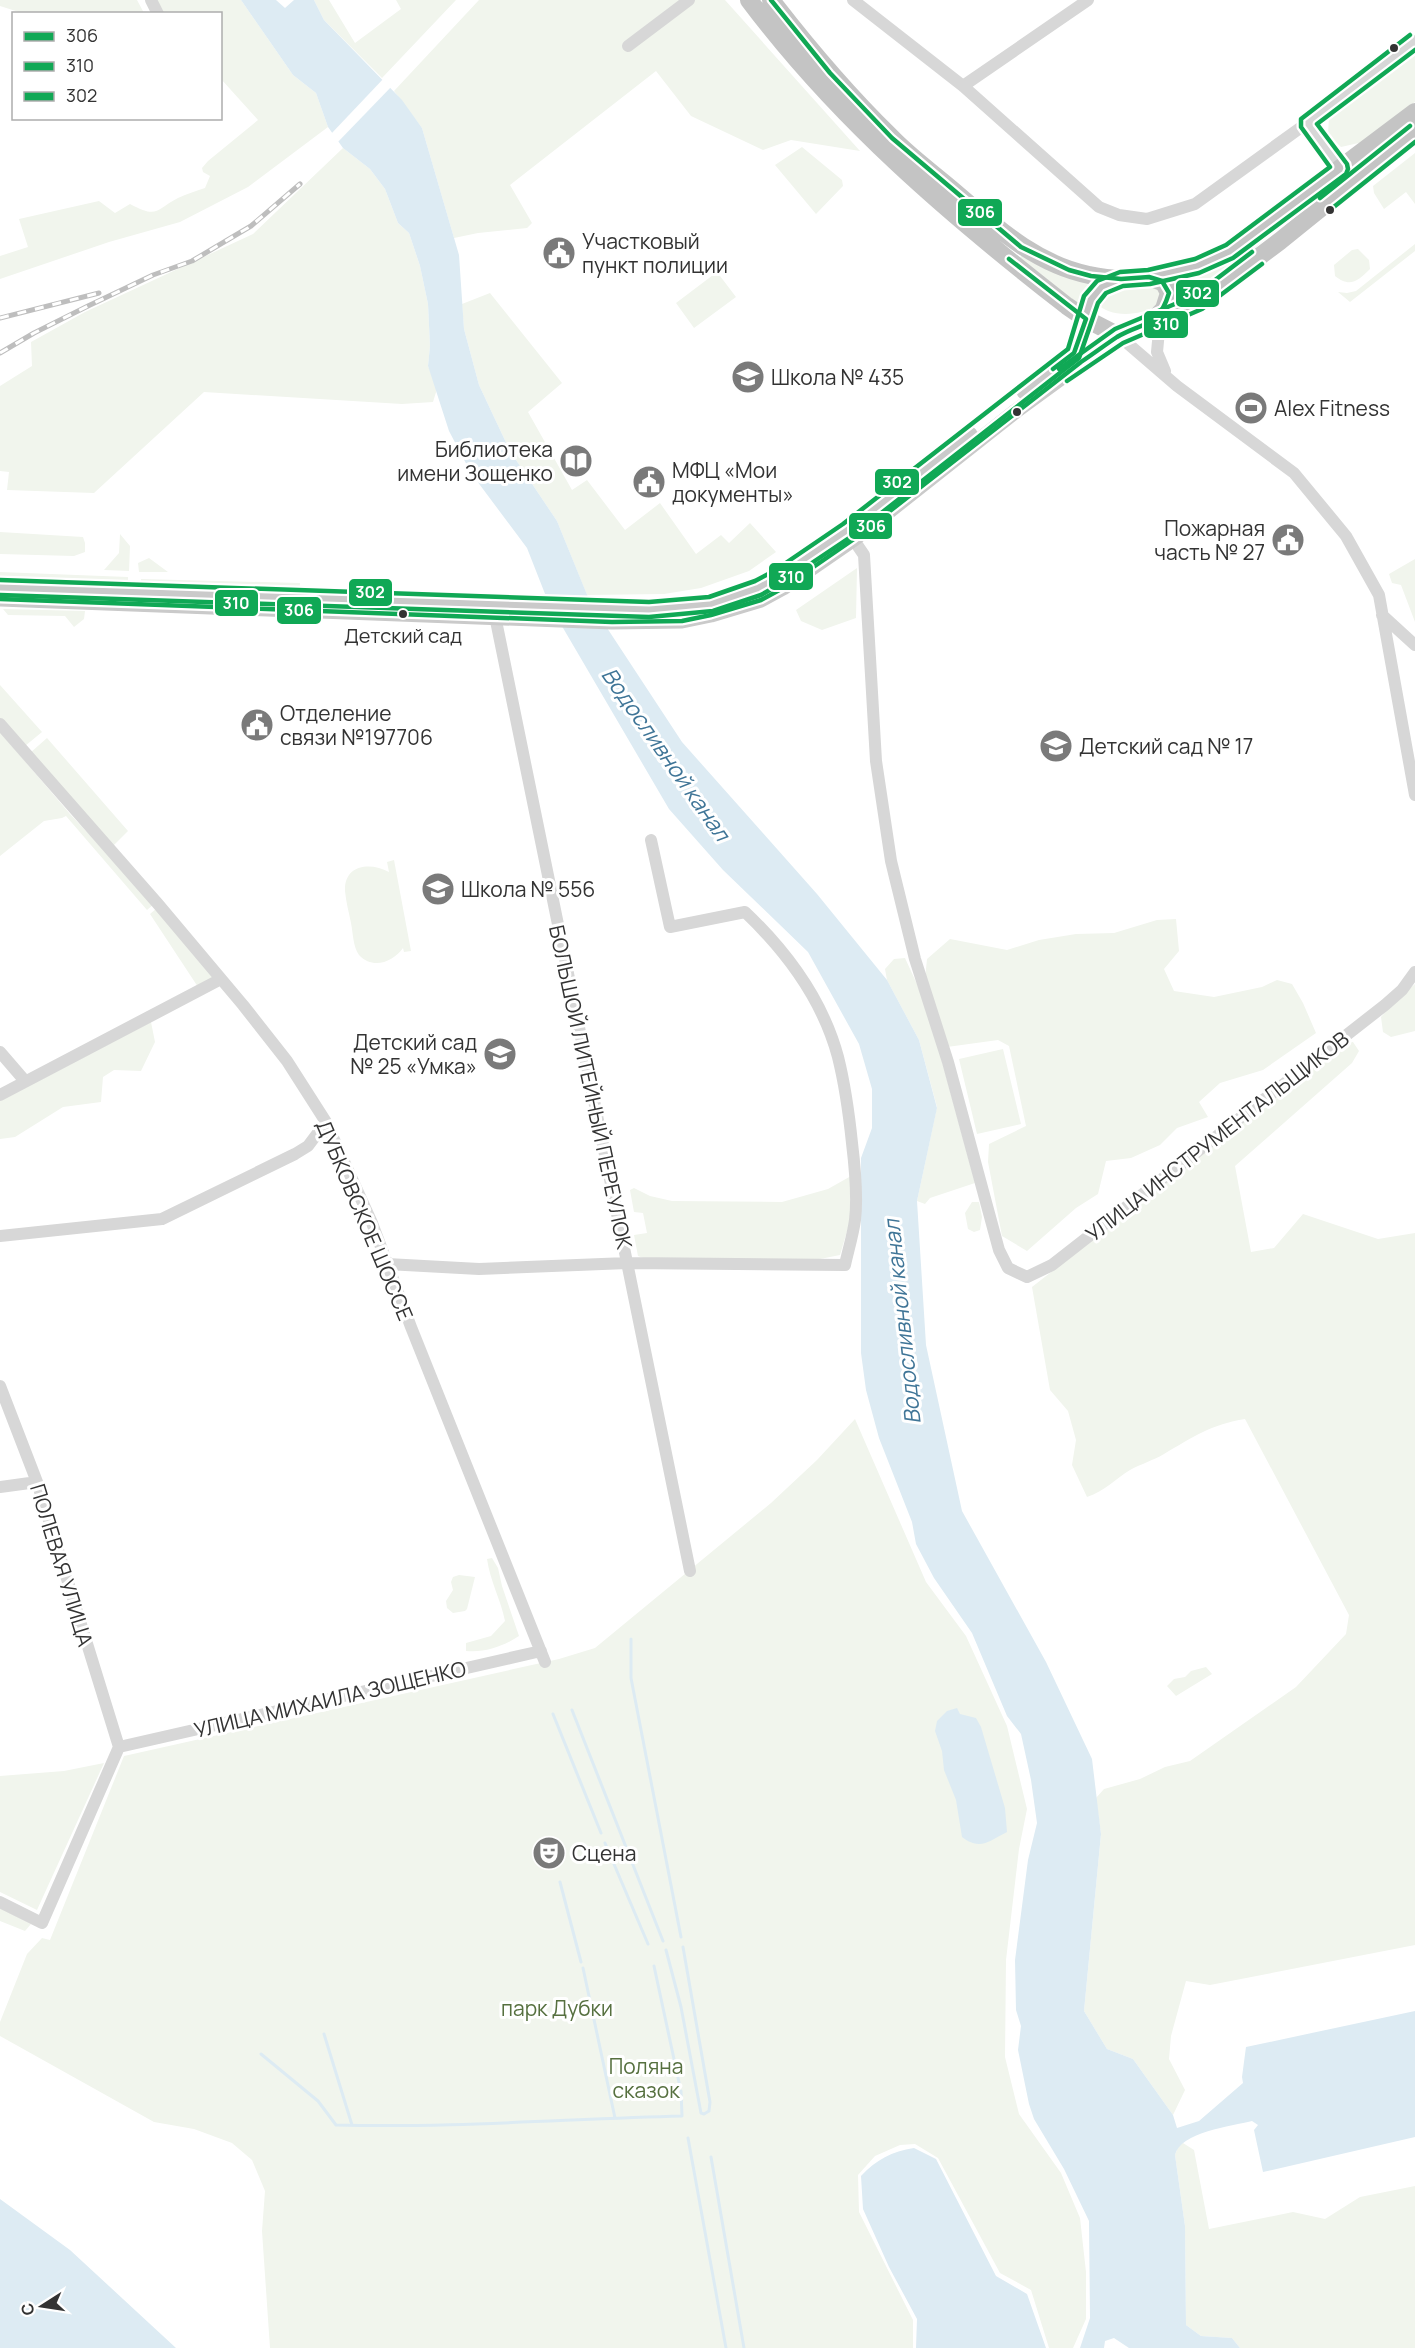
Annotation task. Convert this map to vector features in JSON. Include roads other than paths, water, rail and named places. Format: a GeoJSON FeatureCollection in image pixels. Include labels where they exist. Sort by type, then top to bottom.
{"type":"FeatureCollection","features":[{"type":"Feature","properties":{"kind":"highway"},"geometry":{"type":"LineString","coordinates":[[758,2],[892,138],[1001,232],[1021,247],[1069,270],[1090,276],[1121,279],[1149,277],[1197,266],[1230,251],[1415,112]]}},
{"type":"Feature","properties":{"kind":"highway"},"geometry":{"type":"LineString","coordinates":[[758,2],[815,80],[886,155],[1030,276],[1086,319],[1119,336],[1198,303],[1280,241],[1415,132]]}},
{"type":"Feature","properties":{"kind":"highway"},"geometry":{"type":"LineString","coordinates":[[1149,277],[1164,283],[1169,292],[1164,309],[1154,322]]}},
{"type":"Feature","properties":{"kind":"highway"},"geometry":{"type":"LineString","coordinates":[[1086,319],[1095,292],[1121,279]]}},
{"type":"Feature","properties":{"kind":"main road"},"geometry":{"type":"LineString","coordinates":[[851,534],[1074,353],[1086,319]]}},
{"type":"Feature","properties":{"kind":"main road"},"geometry":{"type":"LineString","coordinates":[[0,587],[609,615],[711,604],[758,588],[851,534],[1119,336]]}},
{"type":"Feature","properties":{"kind":"main road"},"geometry":{"type":"LineString","coordinates":[[0,598],[494,610]]}},
{"type":"Feature","properties":{"kind":"street"},"geometry":{"type":"LineString","coordinates":[[628,46],[689,0]]}},
{"type":"Feature","properties":{"kind":"street"},"geometry":{"type":"LineString","coordinates":[[853,0],[963,86],[1099,207],[1119,215],[1147,219],[1195,204],[1415,41]]}},
{"type":"Feature","properties":{"kind":"street"},"geometry":{"type":"LineString","coordinates":[[963,86],[1088,0]]}},
{"type":"Feature","properties":{"kind":"street"},"geometry":{"type":"LineString","coordinates":[[1307,123],[1341,168]]}},
{"type":"Feature","properties":{"kind":"street"},"geometry":{"type":"LineString","coordinates":[[1154,322],[1160,363],[1173,382]]}},
{"type":"Feature","properties":{"kind":"street"},"geometry":{"type":"LineString","coordinates":[[1119,336],[1173,382],[1294,472],[1334,519],[1356,553],[1379,595],[1415,795]]}},
{"type":"Feature","properties":{"kind":"street","name":"УЛИЦА ИНСТРУМЕНТАЛЬЩИКОВ"},"geometry":{"type":"LineString","coordinates":[[851,534],[864,555],[876,761],[891,861],[915,959],[948,1062],[999,1250],[1008,1268],[1027,1277],[1052,1265],[1385,1005],[1402,990],[1415,972]]}},
{"type":"Feature","properties":{"kind":"street","name":"БОЛЬШОЙ ЛИТЕЙНЫЙ ПЕРЕУЛОК"},"geometry":{"type":"LineString","coordinates":[[494,610],[690,1571]]}},
{"type":"Feature","properties":{"kind":"street"},"geometry":{"type":"LineString","coordinates":[[1382,615],[1415,645]]}},
{"type":"Feature","properties":{"kind":"street","name":"ДУБКОВСКОЕ ШОССЕ"},"geometry":{"type":"LineString","coordinates":[[0,724],[221,979],[286,1061],[326,1122],[350,1172],[543,1656]]}},
{"type":"Feature","properties":{"kind":"street"},"geometry":{"type":"LineString","coordinates":[[387,1264],[479,1269],[627,1263],[845,1265],[855,1219],[855,1168],[848,1105],[837,1055],[826,1027],[793,965],[773,939],[745,912],[670,927],[651,840]]}},
{"type":"Feature","properties":{"kind":"street"},"geometry":{"type":"LineString","coordinates":[[0,1095],[221,979]]}},
{"type":"Feature","properties":{"kind":"street"},"geometry":{"type":"LineString","coordinates":[[0,1052],[25,1081]]}},
{"type":"Feature","properties":{"kind":"street"},"geometry":{"type":"LineString","coordinates":[[0,1236],[162,1219],[295,1154],[308,1146],[326,1122]]}},
{"type":"Feature","properties":{"kind":"street","name":"ПОЛЕВАЯ УЛИЦА"},"geometry":{"type":"LineString","coordinates":[[0,1386],[37,1482],[118,1747]]}},
{"type":"Feature","properties":{"kind":"street"},"geometry":{"type":"LineString","coordinates":[[0,1487],[37,1482]]}},
{"type":"Feature","properties":{"kind":"street","name":"УЛИЦА МИХАИЛА ЗОЩЕНКО"},"geometry":{"type":"LineString","coordinates":[[118,1747],[543,1656]]}},
{"type":"Feature","properties":{"kind":"street"},"geometry":{"type":"LineString","coordinates":[[0,1902],[42,1923],[118,1747]]}},
{"type":"Feature","properties":{"kind":"water","name":"Водосливной канал"},"geometry":{"type":"Polygon","coordinates":[[[241,0],[276,0],[285,8],[294,0],[314,0],[324,20],[402,100],[422,128],[459,255],[464,329],[479,385],[510,451],[557,521],[590,602],[682,742],[817,894],[887,980],[919,1040],[937,1108],[917,1201],[926,1345],[962,1511],[1046,1662],[1092,1759],[1101,1834],[1084,2011],[1107,2049],[1133,2059],[1173,2115],[1177,2128],[1199,2121],[1243,2083],[1246,2047],[1415,2011],[1415,2137],[1263,2172],[1254,2130],[1258,2125],[1252,2121],[1196,2135],[1179,2147],[1175,2155],[1185,2226],[1186,2325],[1201,2336],[1232,2338],[1240,2348],[1129,2348],[1114,2338],[1105,2341],[1104,2348],[1080,2348],[1090,2318],[1089,2221],[1064,2169],[1034,2119],[1018,2050],[1021,2026],[1016,2010],[1015,1960],[1028,1860],[1037,1823],[1021,1734],[1007,1716],[972,1633],[934,1578],[916,1544],[912,1522],[879,1438],[866,1390],[861,1353],[861,1158],[872,1128],[872,1089],[859,1044],[808,952],[723,870],[669,809],[549,604],[527,548],[471,473],[449,431],[428,366],[430,346],[428,304],[420,266],[409,233],[398,223],[385,189],[370,169],[343,148],[328,127],[316,93],[293,75],[241,0]]]}},
{"type":"Feature","properties":{"kind":"water"},"geometry":{"type":"Polygon","coordinates":[[[957,1708],[960,1714],[976,1718],[981,1727],[1005,1808],[1007,1832],[979,1844],[962,1837],[956,1800],[944,1770],[942,1751],[935,1731],[937,1721],[947,1711],[957,1708]]]}},
{"type":"Feature","properties":{"kind":"water"},"geometry":{"type":"Polygon","coordinates":[[[914,2148],[936,2159],[996,2276],[1027,2294],[1046,2348],[916,2348],[917,2319],[889,2267],[863,2209],[861,2176],[885,2157],[914,2148]]]}},
{"type":"Feature","properties":{"kind":"water"},"geometry":{"type":"Polygon","coordinates":[[[0,2199],[70,2250],[176,2348],[0,2348],[0,2199]]]}},
{"type":"Feature","properties":{"kind":"waterway"},"geometry":{"type":"LineString","coordinates":[[631,1639],[631,1678],[681,1937]]}},
{"type":"Feature","properties":{"kind":"waterway"},"geometry":{"type":"LineString","coordinates":[[572,1710],[663,1941]]}},
{"type":"Feature","properties":{"kind":"waterway"},"geometry":{"type":"LineString","coordinates":[[553,1714],[601,1833]]}},
{"type":"Feature","properties":{"kind":"waterway"},"geometry":{"type":"LineString","coordinates":[[605,1843],[648,1944]]}},
{"type":"Feature","properties":{"kind":"waterway"},"geometry":{"type":"LineString","coordinates":[[560,1882],[581,1962]]}},
{"type":"Feature","properties":{"kind":"waterway"},"geometry":{"type":"LineString","coordinates":[[666,1950],[681,2007],[701,2113],[704,2114],[709,2111],[710,2102],[683,1947]]}},
{"type":"Feature","properties":{"kind":"waterway"},"geometry":{"type":"LineString","coordinates":[[654,1966],[680,2087]]}},
{"type":"Feature","properties":{"kind":"waterway"},"geometry":{"type":"LineString","coordinates":[[583,1968],[615,2118]]}},
{"type":"Feature","properties":{"kind":"waterway"},"geometry":{"type":"LineString","coordinates":[[324,2034],[352,2125]]}},
{"type":"Feature","properties":{"kind":"waterway"},"geometry":{"type":"LineString","coordinates":[[261,2054],[318,2101],[336,2125],[465,2124],[682,2116],[681,2091]]}},
{"type":"Feature","properties":{"kind":"waterway"},"geometry":{"type":"LineString","coordinates":[[688,2138],[726,2348]]}},
{"type":"Feature","properties":{"kind":"waterway"},"geometry":{"type":"LineString","coordinates":[[711,2157],[744,2348]]}},
{"type":"Feature","properties":{"kind":"railway"},"geometry":{"type":"LineString","coordinates":[[0,353],[88,306],[153,275],[192,261],[251,226],[300,184]]}},
{"type":"Feature","properties":{"kind":"railway"},"geometry":{"type":"LineString","coordinates":[[0,318],[99,293]]}},
{"type":"Feature","properties":{"kind":"place","name":"Участковый пункт полиции"},"geometry":{"type":"Point","coordinates":[559,253]}},
{"type":"Feature","properties":{"kind":"place","name":"Школа № 435"},"geometry":{"type":"Point","coordinates":[748,377]}},
{"type":"Feature","properties":{"kind":"place","name":"Alex Fitness"},"geometry":{"type":"Point","coordinates":[1251,408]}},
{"type":"Feature","properties":{"kind":"place","name":"Библиотека имени Зощенко"},"geometry":{"type":"Point","coordinates":[576,461]}},
{"type":"Feature","properties":{"kind":"place","name":"МФЦ «Мои документы»"},"geometry":{"type":"Point","coordinates":[649,482]}},
{"type":"Feature","properties":{"kind":"place","name":"Пожарная часть № 27"},"geometry":{"type":"Point","coordinates":[1288,540]}},
{"type":"Feature","properties":{"kind":"place","name":"Детский сад"},"geometry":{"type":"Point","coordinates":[403,614]}},
{"type":"Feature","properties":{"kind":"place","name":"Отделение связи №197706"},"geometry":{"type":"Point","coordinates":[257,725]}},
{"type":"Feature","properties":{"kind":"place","name":"Детский сад № 17"},"geometry":{"type":"Point","coordinates":[1056,746]}},
{"type":"Feature","properties":{"kind":"place","name":"Школа № 556"},"geometry":{"type":"Point","coordinates":[438,889]}},
{"type":"Feature","properties":{"kind":"place","name":"Детский сад № 25 «Умка»"},"geometry":{"type":"Point","coordinates":[500,1054]}},
{"type":"Feature","properties":{"kind":"place","name":"Сцена"},"geometry":{"type":"Point","coordinates":[549,1853]}},
{"type":"Feature","properties":{"kind":"park label","name":"парк Дубки"},"geometry":{"type":"Point","coordinates":[557,2008]}},
{"type":"Feature","properties":{"kind":"park label","name":"Поляна сказок"},"geometry":{"type":"Point","coordinates":[646,2078]}}]}
